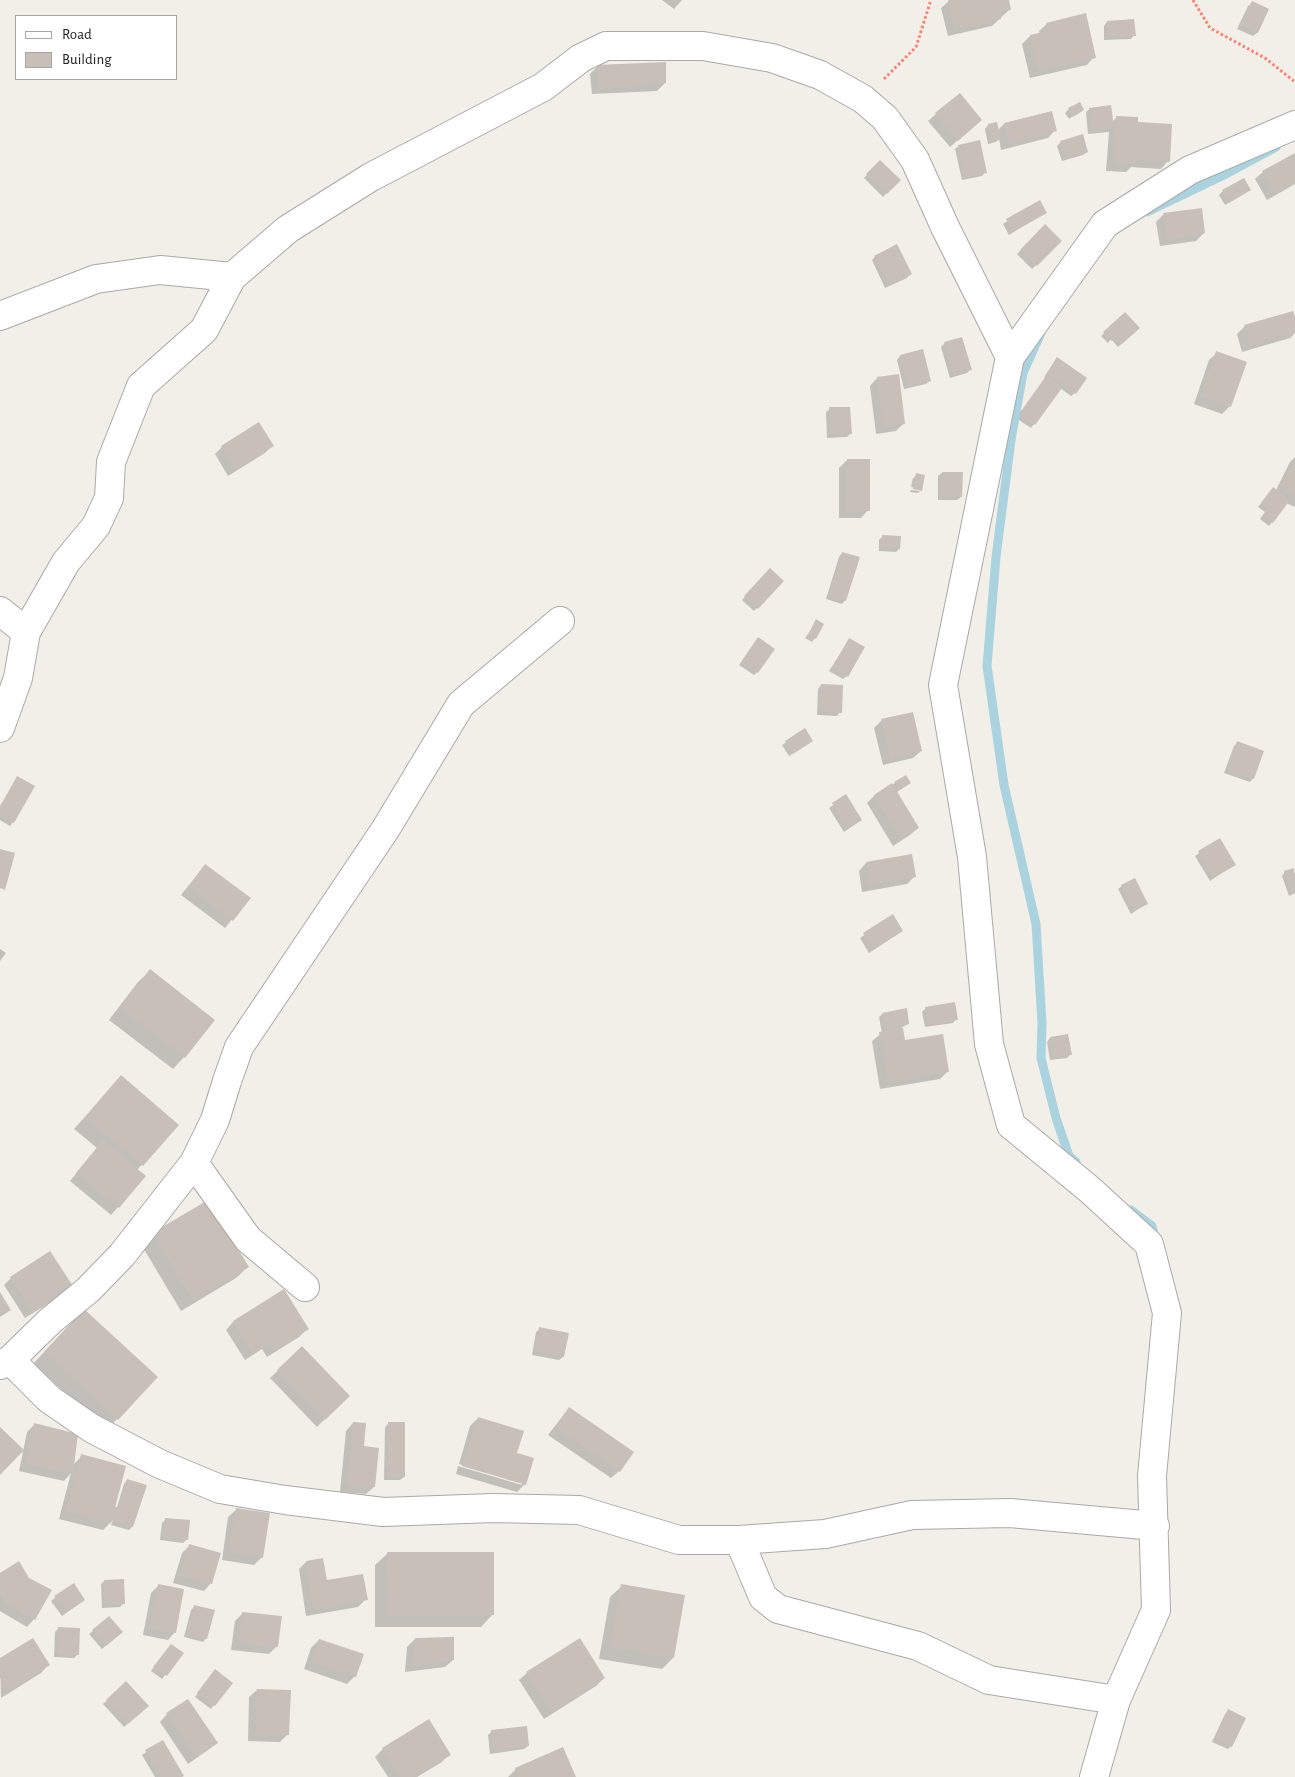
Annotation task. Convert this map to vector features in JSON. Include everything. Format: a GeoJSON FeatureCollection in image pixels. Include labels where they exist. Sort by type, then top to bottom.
{"type":"FeatureCollection","features":[{"type":"Feature","properties":{"kind":"street"},"geometry":{"type":"LineString","coordinates":[[0,728],[18,678],[26,632],[66,562],[96,526],[109,498],[111,462],[141,386],[204,330],[232,277],[288,229],[371,178],[543,87],[581,58],[606,46],[703,46],[772,58],[820,74],[863,99],[885,118],[914,160],[1010,357]]}},
{"type":"Feature","properties":{"kind":"street"},"geometry":{"type":"LineString","coordinates":[[1094,1777],[1116,1700],[1156,1610],[1155,1526],[1152,1476],[1167,1313],[1149,1244],[1089,1189],[1011,1124],[989,1044],[972,858],[943,685],[1010,357],[1105,224],[1190,170],[1295,125]]}},
{"type":"Feature","properties":{"kind":"street"},"geometry":{"type":"LineString","coordinates":[[0,316],[96,280],[160,270],[232,277]]}},
{"type":"Feature","properties":{"kind":"street"},"geometry":{"type":"LineString","coordinates":[[0,611],[26,632]]}},
{"type":"Feature","properties":{"kind":"street"},"geometry":{"type":"LineString","coordinates":[[560,621],[461,704],[385,830],[239,1047],[215,1120],[194,1163],[122,1255],[88,1290],[50,1321],[5,1363],[49,1399],[91,1428],[160,1464],[220,1489],[285,1500],[383,1512],[493,1508],[579,1510],[679,1540],[738,1540],[825,1534],[912,1515],[1010,1512],[1155,1526]]}},
{"type":"Feature","properties":{"kind":"street"},"geometry":{"type":"LineString","coordinates":[[194,1163],[248,1239],[305,1287]]}},
{"type":"Feature","properties":{"kind":"street"},"geometry":{"type":"LineString","coordinates":[[738,1540],[763,1597],[778,1610],[918,1646],[989,1680],[1116,1700]]}},
{"type":"Feature","properties":{"kind":"path"},"geometry":{"type":"LineString","coordinates":[[863,99],[916,47],[931,0]]}},
{"type":"Feature","properties":{"kind":"path"},"geometry":{"type":"LineString","coordinates":[[1193,0],[1210,28],[1265,58],[1295,82]]}},
{"type":"Feature","properties":{"kind":"building"},"geometry":{"type":"Polygon","coordinates":[[[948,0],[1009,0],[1011,10],[1000,12],[1001,19],[955,30],[948,0]]]}},
{"type":"Feature","properties":{"kind":"building"},"geometry":{"type":"Polygon","coordinates":[[[1252,1],[1269,9],[1258,33],[1240,25],[1252,1]]]}},
{"type":"Feature","properties":{"kind":"building"},"geometry":{"type":"Polygon","coordinates":[[[1086,13],[1096,58],[1038,71],[1030,35],[1048,31],[1046,23],[1086,13]]]}},
{"type":"Feature","properties":{"kind":"building"},"geometry":{"type":"Polygon","coordinates":[[[1134,19],[1136,36],[1107,37],[1107,21],[1134,19]]]}},
{"type":"Feature","properties":{"kind":"building"},"geometry":{"type":"Polygon","coordinates":[[[666,62],[666,83],[599,87],[597,65],[666,62]]]}},
{"type":"Feature","properties":{"kind":"building"},"geometry":{"type":"Polygon","coordinates":[[[960,93],[982,120],[958,141],[935,113],[960,93]]]}},
{"type":"Feature","properties":{"kind":"building"},"geometry":{"type":"Polygon","coordinates":[[[1080,102],[1084,110],[1073,117],[1068,108],[1080,102]]]}},
{"type":"Feature","properties":{"kind":"building"},"geometry":{"type":"Polygon","coordinates":[[[1111,105],[1114,128],[1092,131],[1089,108],[1111,105]]]}},
{"type":"Feature","properties":{"kind":"building"},"geometry":{"type":"Polygon","coordinates":[[[1052,111],[1057,131],[1009,143],[1004,123],[1052,111]]]}},
{"type":"Feature","properties":{"kind":"building"},"geometry":{"type":"Polygon","coordinates":[[[1116,116],[1138,117],[1138,122],[1172,124],[1170,162],[1135,160],[1135,165],[1113,164],[1116,116]]]}},
{"type":"Feature","properties":{"kind":"building"},"geometry":{"type":"Polygon","coordinates":[[[997,122],[1001,139],[991,141],[988,124],[997,122]]]}},
{"type":"Feature","properties":{"kind":"building"},"geometry":{"type":"Polygon","coordinates":[[[1083,134],[1088,152],[1065,159],[1060,141],[1083,134]]]}},
{"type":"Feature","properties":{"kind":"building"},"geometry":{"type":"Polygon","coordinates":[[[980,140],[987,173],[965,177],[958,145],[980,140]]]}},
{"type":"Feature","properties":{"kind":"building"},"geometry":{"type":"Polygon","coordinates":[[[1295,153],[1295,182],[1274,193],[1262,171],[1295,153]]]}},
{"type":"Feature","properties":{"kind":"building"},"geometry":{"type":"Polygon","coordinates":[[[880,160],[901,180],[887,194],[866,174],[880,160]]]}},
{"type":"Feature","properties":{"kind":"building"},"geometry":{"type":"Polygon","coordinates":[[[1244,178],[1251,190],[1229,203],[1222,190],[1244,178]]]}},
{"type":"Feature","properties":{"kind":"building"},"geometry":{"type":"Polygon","coordinates":[[[1040,200],[1047,213],[1013,232],[1006,219],[1040,200]]]}},
{"type":"Feature","properties":{"kind":"building"},"geometry":{"type":"Polygon","coordinates":[[[1202,208],[1205,233],[1167,239],[1163,213],[1202,208]]]}},
{"type":"Feature","properties":{"kind":"building"},"geometry":{"type":"Polygon","coordinates":[[[1045,224],[1062,241],[1037,266],[1020,250],[1045,224]]]}},
{"type":"Feature","properties":{"kind":"building"},"geometry":{"type":"Polygon","coordinates":[[[897,244],[912,274],[889,286],[874,256],[897,244]]]}},
{"type":"Feature","properties":{"kind":"building"},"geometry":{"type":"Polygon","coordinates":[[[1293,311],[1295,332],[1250,346],[1244,325],[1293,311]]]}},
{"type":"Feature","properties":{"kind":"building"},"geometry":{"type":"Polygon","coordinates":[[[1125,312],[1140,328],[1122,344],[1116,337],[1112,341],[1103,332],[1125,312]]]}},
{"type":"Feature","properties":{"kind":"building"},"geometry":{"type":"Polygon","coordinates":[[[962,337],[972,370],[954,375],[944,342],[962,337]]]}},
{"type":"Feature","properties":{"kind":"building"},"geometry":{"type":"Polygon","coordinates":[[[923,349],[931,381],[908,387],[900,355],[923,349]]]}},
{"type":"Feature","properties":{"kind":"building"},"geometry":{"type":"Polygon","coordinates":[[[1216,351],[1247,362],[1231,407],[1201,396],[1216,351]]]}},
{"type":"Feature","properties":{"kind":"building"},"geometry":{"type":"Polygon","coordinates":[[[1057,357],[1087,378],[1076,394],[1047,373],[1057,357]]]}},
{"type":"Feature","properties":{"kind":"building"},"geometry":{"type":"Polygon","coordinates":[[[899,374],[905,424],[883,427],[877,377],[899,374]]]}},
{"type":"Feature","properties":{"kind":"building"},"geometry":{"type":"Polygon","coordinates":[[[1046,376],[1062,388],[1035,425],[1019,414],[1046,376]]]}},
{"type":"Feature","properties":{"kind":"building"},"geometry":{"type":"Polygon","coordinates":[[[829,407],[850,407],[852,434],[831,435],[829,407]]]}},
{"type":"Feature","properties":{"kind":"building"},"geometry":{"type":"Polygon","coordinates":[[[259,422],[274,446],[236,469],[221,446],[259,422]]]}},
{"type":"Feature","properties":{"kind":"building"},"geometry":{"type":"Polygon","coordinates":[[[1295,458],[1295,496],[1280,489],[1295,458]]]}},
{"type":"Feature","properties":{"kind":"building"},"geometry":{"type":"Polygon","coordinates":[[[847,459],[870,459],[870,511],[846,511],[847,459]]]}},
{"type":"Feature","properties":{"kind":"building"},"geometry":{"type":"Polygon","coordinates":[[[942,472],[963,472],[962,497],[941,497],[942,472]]]}},
{"type":"Feature","properties":{"kind":"building"},"geometry":{"type":"Polygon","coordinates":[[[916,473],[925,475],[922,491],[913,489],[916,473]]]}},
{"type":"Feature","properties":{"kind":"building"},"geometry":{"type":"Polygon","coordinates":[[[1273,487],[1290,500],[1273,523],[1263,515],[1268,508],[1261,503],[1273,487]]]}},
{"type":"Feature","properties":{"kind":"building"},"geometry":{"type":"Polygon","coordinates":[[[882,535],[901,536],[900,549],[881,548],[882,535]]]}},
{"type":"Feature","properties":{"kind":"building"},"geometry":{"type":"Polygon","coordinates":[[[842,552],[860,557],[846,601],[828,595],[842,552]]]}},
{"type":"Feature","properties":{"kind":"building"},"geometry":{"type":"Polygon","coordinates":[[[770,568],[784,581],[758,609],[744,596],[770,568]]]}},
{"type":"Feature","properties":{"kind":"building"},"geometry":{"type":"Polygon","coordinates":[[[816,619],[824,624],[816,639],[808,635],[816,619]]]}},
{"type":"Feature","properties":{"kind":"building"},"geometry":{"type":"Polygon","coordinates":[[[758,637],[775,649],[758,673],[742,661],[758,637]]]}},
{"type":"Feature","properties":{"kind":"building"},"geometry":{"type":"Polygon","coordinates":[[[849,638],[865,647],[848,677],[832,668],[849,638]]]}},
{"type":"Feature","properties":{"kind":"building"},"geometry":{"type":"Polygon","coordinates":[[[821,684],[843,685],[842,713],[820,712],[821,684]]]}},
{"type":"Feature","properties":{"kind":"building"},"geometry":{"type":"Polygon","coordinates":[[[913,712],[922,751],[891,759],[881,719],[913,712]]]}},
{"type":"Feature","properties":{"kind":"building"},"geometry":{"type":"Polygon","coordinates":[[[805,728],[813,741],[793,754],[785,741],[805,728]]]}},
{"type":"Feature","properties":{"kind":"building"},"geometry":{"type":"Polygon","coordinates":[[[1237,741],[1264,751],[1254,779],[1227,770],[1237,741]]]}},
{"type":"Feature","properties":{"kind":"building"},"geometry":{"type":"Polygon","coordinates":[[[906,775],[911,783],[900,790],[894,782],[906,775]]]}},
{"type":"Feature","properties":{"kind":"building"},"geometry":{"type":"Polygon","coordinates":[[[17,776],[35,786],[14,823],[0,815],[0,807],[17,776]]]}},
{"type":"Feature","properties":{"kind":"building"},"geometry":{"type":"Polygon","coordinates":[[[892,783],[919,828],[901,839],[874,795],[892,783]]]}},
{"type":"Feature","properties":{"kind":"building"},"geometry":{"type":"Polygon","coordinates":[[[846,794],[862,820],[848,829],[832,803],[846,794]]]}},
{"type":"Feature","properties":{"kind":"building"},"geometry":{"type":"Polygon","coordinates":[[[1220,838],[1236,865],[1213,878],[1198,851],[1220,838]]]}},
{"type":"Feature","properties":{"kind":"building"},"geometry":{"type":"Polygon","coordinates":[[[0,849],[15,853],[5,890],[0,888],[0,849]]]}},
{"type":"Feature","properties":{"kind":"building"},"geometry":{"type":"Polygon","coordinates":[[[912,854],[916,877],[870,885],[866,862],[912,854]]]}},
{"type":"Feature","properties":{"kind":"building"},"geometry":{"type":"Polygon","coordinates":[[[205,864],[251,898],[233,921],[188,887],[205,864]]]}},
{"type":"Feature","properties":{"kind":"building"},"geometry":{"type":"Polygon","coordinates":[[[1294,868],[1295,892],[1292,893],[1284,871],[1294,868]]]}},
{"type":"Feature","properties":{"kind":"building"},"geometry":{"type":"Polygon","coordinates":[[[1135,878],[1148,904],[1134,911],[1121,885],[1135,878]]]}},
{"type":"Feature","properties":{"kind":"building"},"geometry":{"type":"Polygon","coordinates":[[[893,914],[903,931],[873,950],[863,933],[893,914]]]}},
{"type":"Feature","properties":{"kind":"building"},"geometry":{"type":"Polygon","coordinates":[[[150,969],[215,1020],[185,1058],[120,1008],[150,969]]]}},
{"type":"Feature","properties":{"kind":"building"},"geometry":{"type":"Polygon","coordinates":[[[955,1002],[958,1020],[928,1025],[925,1007],[955,1002]]]}},
{"type":"Feature","properties":{"kind":"building"},"geometry":{"type":"Polygon","coordinates":[[[907,1008],[909,1024],[885,1028],[882,1013],[907,1008]]]}},
{"type":"Feature","properties":{"kind":"building"},"geometry":{"type":"Polygon","coordinates":[[[903,1028],[905,1040],[943,1034],[949,1072],[888,1082],[879,1032],[903,1028]]]}},
{"type":"Feature","properties":{"kind":"building"},"geometry":{"type":"Polygon","coordinates":[[[1068,1034],[1072,1055],[1053,1057],[1050,1037],[1068,1034]]]}},
{"type":"Feature","properties":{"kind":"building"},"geometry":{"type":"Polygon","coordinates":[[[121,1075],[179,1125],[143,1166],[85,1117],[121,1075]]]}},
{"type":"Feature","properties":{"kind":"building"},"geometry":{"type":"Polygon","coordinates":[[[103,1140],[146,1176],[119,1208],[76,1173],[103,1140]]]}},
{"type":"Feature","properties":{"kind":"building"},"geometry":{"type":"Polygon","coordinates":[[[208,1200],[249,1267],[193,1300],[152,1233],[208,1200]]]}},
{"type":"Feature","properties":{"kind":"building"},"geometry":{"type":"Polygon","coordinates":[[[50,1251],[73,1286],[33,1312],[10,1277],[50,1251]]]}},
{"type":"Feature","properties":{"kind":"building"},"geometry":{"type":"Polygon","coordinates":[[[284,1289],[309,1329],[275,1350],[270,1343],[253,1353],[233,1321],[284,1289]]]}},
{"type":"Feature","properties":{"kind":"building"},"geometry":{"type":"Polygon","coordinates":[[[0,1292],[11,1310],[0,1317],[0,1292]]]}},
{"type":"Feature","properties":{"kind":"building"},"geometry":{"type":"Polygon","coordinates":[[[84,1309],[158,1377],[118,1420],[44,1352],[84,1309]]]}},
{"type":"Feature","properties":{"kind":"building"},"geometry":{"type":"Polygon","coordinates":[[[539,1327],[569,1333],[564,1357],[535,1351],[539,1327]]]}},
{"type":"Feature","properties":{"kind":"building"},"geometry":{"type":"Polygon","coordinates":[[[302,1346],[350,1396],[325,1420],[277,1370],[302,1346]]]}},
{"type":"Feature","properties":{"kind":"building"},"geometry":{"type":"Polygon","coordinates":[[[569,1407],[634,1452],[620,1472],[555,1427],[569,1407]]]}},
{"type":"Feature","properties":{"kind":"building"},"geometry":{"type":"Polygon","coordinates":[[[478,1417],[524,1431],[517,1453],[534,1458],[526,1485],[462,1466],[478,1417]]]}},
{"type":"Feature","properties":{"kind":"building"},"geometry":{"type":"Polygon","coordinates":[[[353,1422],[366,1423],[364,1446],[379,1448],[375,1487],[347,1485],[353,1422]]]}},
{"type":"Feature","properties":{"kind":"building"},"geometry":{"type":"Polygon","coordinates":[[[388,1422],[405,1422],[405,1477],[387,1477],[388,1422]]]}},
{"type":"Feature","properties":{"kind":"building"},"geometry":{"type":"Polygon","coordinates":[[[34,1423],[78,1434],[73,1474],[26,1463],[34,1423]]]}},
{"type":"Feature","properties":{"kind":"building"},"geometry":{"type":"Polygon","coordinates":[[[0,1427],[24,1450],[0,1475],[0,1427]]]}},
{"type":"Feature","properties":{"kind":"building"},"geometry":{"type":"Polygon","coordinates":[[[81,1454],[126,1466],[111,1523],[66,1511],[81,1454]]]}},
{"type":"Feature","properties":{"kind":"building"},"geometry":{"type":"Polygon","coordinates":[[[127,1479],[147,1485],[133,1527],[114,1521],[127,1479]]]}},
{"type":"Feature","properties":{"kind":"building"},"geometry":{"type":"Polygon","coordinates":[[[236,1508],[270,1513],[263,1558],[229,1552],[236,1508]]]}},
{"type":"Feature","properties":{"kind":"building"},"geometry":{"type":"Polygon","coordinates":[[[165,1518],[190,1520],[188,1540],[163,1537],[165,1518]]]}},
{"type":"Feature","properties":{"kind":"building"},"geometry":{"type":"Polygon","coordinates":[[[189,1544],[221,1553],[212,1584],[180,1575],[189,1544]]]}},
{"type":"Feature","properties":{"kind":"building"},"geometry":{"type":"Polygon","coordinates":[[[387,1552],[494,1552],[494,1615],[386,1616],[387,1552]]]}},
{"type":"Feature","properties":{"kind":"building"},"geometry":{"type":"Polygon","coordinates":[[[323,1558],[327,1580],[363,1574],[368,1600],[313,1609],[306,1561],[323,1558]]]}},
{"type":"Feature","properties":{"kind":"building"},"geometry":{"type":"Polygon","coordinates":[[[19,1561],[29,1578],[52,1590],[35,1620],[6,1603],[0,1592],[0,1573],[19,1561]]]}},
{"type":"Feature","properties":{"kind":"building"},"geometry":{"type":"Polygon","coordinates":[[[124,1579],[125,1604],[105,1605],[104,1580],[124,1579]]]}},
{"type":"Feature","properties":{"kind":"building"},"geometry":{"type":"Polygon","coordinates":[[[74,1583],[85,1600],[66,1613],[54,1596],[74,1583]]]}},
{"type":"Feature","properties":{"kind":"building"},"geometry":{"type":"Polygon","coordinates":[[[158,1584],[184,1589],[176,1633],[150,1628],[158,1584]]]}},
{"type":"Feature","properties":{"kind":"building"},"geometry":{"type":"Polygon","coordinates":[[[621,1584],[685,1595],[674,1658],[610,1647],[621,1584]]]}},
{"type":"Feature","properties":{"kind":"building"},"geometry":{"type":"Polygon","coordinates":[[[194,1605],[215,1610],[207,1639],[187,1634],[194,1605]]]}},
{"type":"Feature","properties":{"kind":"building"},"geometry":{"type":"Polygon","coordinates":[[[242,1612],[282,1616],[278,1647],[238,1643],[242,1612]]]}},
{"type":"Feature","properties":{"kind":"building"},"geometry":{"type":"Polygon","coordinates":[[[109,1616],[123,1632],[106,1646],[92,1630],[109,1616]]]}},
{"type":"Feature","properties":{"kind":"building"},"geometry":{"type":"Polygon","coordinates":[[[58,1627],[80,1628],[79,1655],[57,1654],[58,1627]]]}},
{"type":"Feature","properties":{"kind":"building"},"geometry":{"type":"Polygon","coordinates":[[[454,1637],[454,1660],[412,1665],[415,1638],[454,1637]]]}},
{"type":"Feature","properties":{"kind":"building"},"geometry":{"type":"Polygon","coordinates":[[[33,1638],[50,1665],[9,1691],[0,1678],[0,1658],[33,1638]]]}},
{"type":"Feature","properties":{"kind":"building"},"geometry":{"type":"Polygon","coordinates":[[[580,1638],[605,1678],[552,1712],[526,1672],[580,1638]]]}},
{"type":"Feature","properties":{"kind":"building"},"geometry":{"type":"Polygon","coordinates":[[[319,1639],[364,1654],[356,1677],[311,1661],[319,1639]]]}},
{"type":"Feature","properties":{"kind":"building"},"geometry":{"type":"Polygon","coordinates":[[[171,1644],[184,1653],[167,1676],[153,1667],[171,1644]]]}},
{"type":"Feature","properties":{"kind":"building"},"geometry":{"type":"Polygon","coordinates":[[[215,1669],[233,1683],[215,1706],[197,1693],[215,1669]]]}},
{"type":"Feature","properties":{"kind":"building"},"geometry":{"type":"Polygon","coordinates":[[[126,1681],[149,1706],[128,1724],[106,1700],[126,1681]]]}},
{"type":"Feature","properties":{"kind":"building"},"geometry":{"type":"Polygon","coordinates":[[[257,1689],[291,1690],[289,1735],[255,1734],[257,1689]]]}},
{"type":"Feature","properties":{"kind":"building"},"geometry":{"type":"Polygon","coordinates":[[[188,1699],[218,1743],[197,1757],[166,1713],[188,1699]]]}},
{"type":"Feature","properties":{"kind":"building"},"geometry":{"type":"Polygon","coordinates":[[[1228,1709],[1246,1718],[1232,1747],[1215,1738],[1228,1709]]]}},
{"type":"Feature","properties":{"kind":"building"},"geometry":{"type":"Polygon","coordinates":[[[429,1719],[451,1755],[414,1777],[400,1777],[382,1748],[429,1719]]]}},
{"type":"Feature","properties":{"kind":"building"},"geometry":{"type":"Polygon","coordinates":[[[527,1726],[529,1746],[493,1751],[491,1730],[527,1726]]]}},
{"type":"Feature","properties":{"kind":"building"},"geometry":{"type":"Polygon","coordinates":[[[163,1740],[184,1776],[161,1777],[145,1750],[163,1740]]]}},
{"type":"Feature","properties":{"kind":"building"},"geometry":{"type":"Polygon","coordinates":[[[563,1747],[576,1777],[519,1777],[515,1768],[563,1747]]]}},
{"type":"Feature","properties":{"kind":"waterway"},"geometry":{"type":"LineString","coordinates":[[1147,212],[1224,175],[1276,147]]}},
{"type":"Feature","properties":{"kind":"waterway"},"geometry":{"type":"LineString","coordinates":[[1041,333],[1023,373],[1011,440],[996,557],[987,666],[1004,785],[1036,924],[1042,1023],[1041,1058],[1056,1118],[1069,1156],[1076,1162]]}},
{"type":"Feature","properties":{"kind":"waterway"},"geometry":{"type":"LineString","coordinates":[[1131,1210],[1152,1226],[1155,1239]]}}]}
